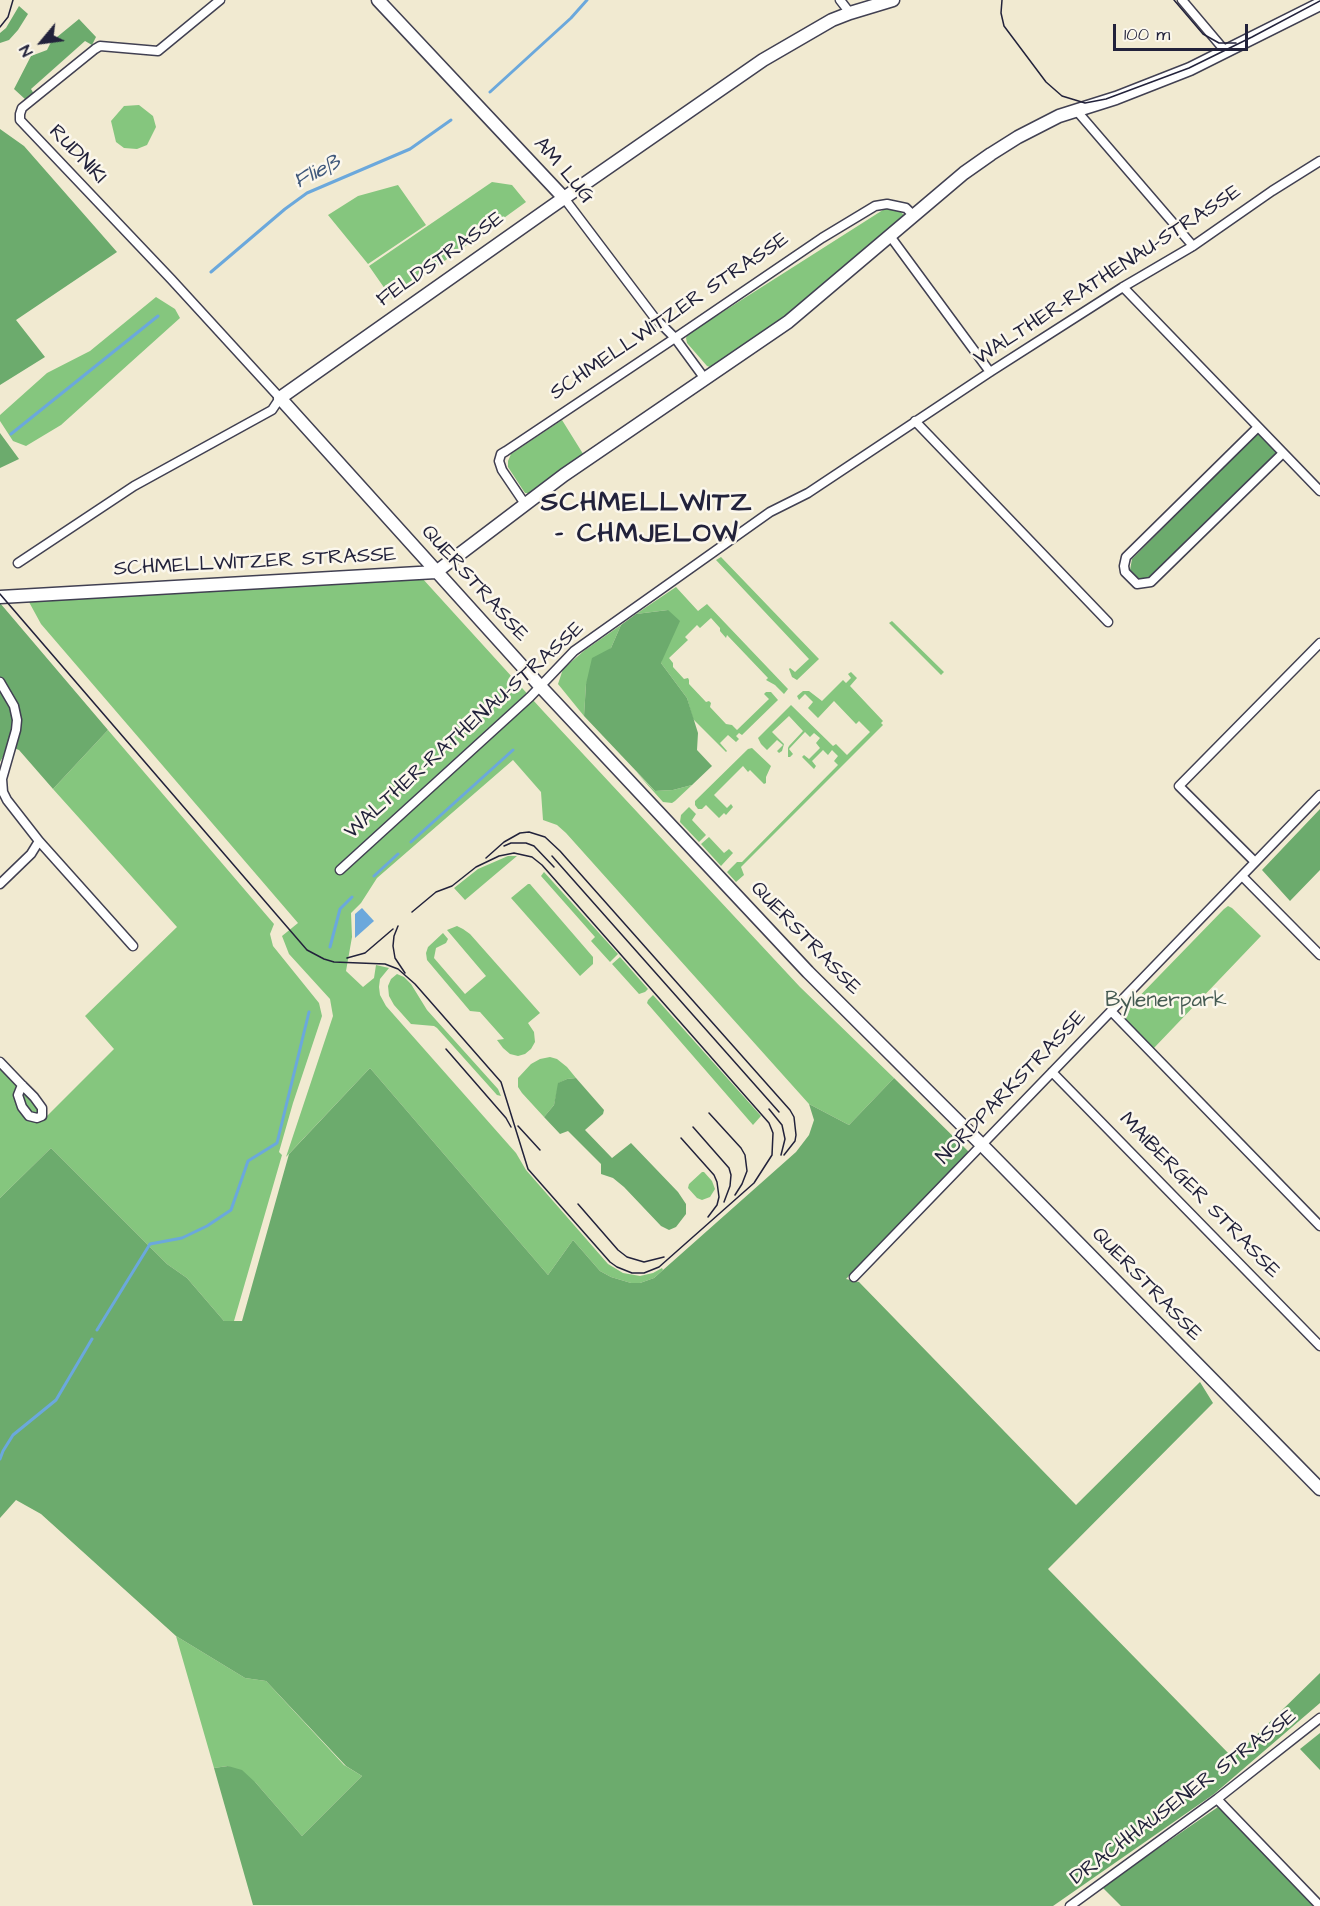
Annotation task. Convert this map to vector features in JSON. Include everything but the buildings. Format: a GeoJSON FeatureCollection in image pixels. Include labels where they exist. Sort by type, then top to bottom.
{"type":"FeatureCollection","features":[{"type":"Feature","properties":{"kind":"street","name":"RUDNIKI"},"geometry":{"type":"LineString","coordinates":[[220,0],[158,51],[100,46],[95,49],[22,108],[20,120],[280,398]]}},
{"type":"Feature","properties":{"kind":"street","name":"AM LUG"},"geometry":{"type":"LineString","coordinates":[[378,0],[564,198],[654,317],[675,338],[705,379]]}},
{"type":"Feature","properties":{"kind":"street"},"geometry":{"type":"LineString","coordinates":[[840,0],[850,13]]}},
{"type":"Feature","properties":{"kind":"street","name":"FELDSTRASSE"},"geometry":{"type":"LineString","coordinates":[[18,563],[134,486],[272,410],[280,398],[763,60],[810,32],[850,13],[893,0]]}},
{"type":"Feature","properties":{"kind":"street"},"geometry":{"type":"LineString","coordinates":[[1182,0],[1226,52]]}},
{"type":"Feature","properties":{"kind":"street"},"geometry":{"type":"LineString","coordinates":[[436,572],[525,504],[788,322],[964,173],[992,153],[1059,116],[1116,98],[1181,72],[1226,52],[1320,4]]}},
{"type":"Feature","properties":{"kind":"street"},"geometry":{"type":"LineString","coordinates":[[1076,110],[1193,246]]}},
{"type":"Feature","properties":{"kind":"street","name":"WALTHER-RATHENAU-STRASSE"},"geometry":{"type":"LineString","coordinates":[[340,870],[530,697],[574,651],[770,512],[808,493],[990,372],[1123,287],[1193,246],[1320,161]]}},
{"type":"Feature","properties":{"kind":"street","name":"SCHMELLWITZER STRASSE"},"geometry":{"type":"LineString","coordinates":[[525,504],[502,470],[499,461],[501,454],[822,238],[875,206],[887,204],[906,208],[914,216]]}},
{"type":"Feature","properties":{"kind":"street"},"geometry":{"type":"LineString","coordinates":[[890,236],[990,372]]}},
{"type":"Feature","properties":{"kind":"street"},"geometry":{"type":"LineString","coordinates":[[1123,287],[1320,490]]}},
{"type":"Feature","properties":{"kind":"street","name":"QUERSTRASSE"},"geometry":{"type":"LineString","coordinates":[[280,398],[540,686],[808,972],[982,1145],[1320,1490]]}},
{"type":"Feature","properties":{"kind":"street"},"geometry":{"type":"LineString","coordinates":[[915,421],[1108,622]]}},
{"type":"Feature","properties":{"kind":"street"},"geometry":{"type":"LineString","coordinates":[[1258,427],[1126,557],[1125,572],[1137,584],[1151,582],[1283,453]]}},
{"type":"Feature","properties":{"kind":"street","name":"SCHMELLWITZER STRASSE"},"geometry":{"type":"LineString","coordinates":[[0,597],[436,572]]}},
{"type":"Feature","properties":{"kind":"street"},"geometry":{"type":"LineString","coordinates":[[1255,862],[1179,786],[1320,643]]}},
{"type":"Feature","properties":{"kind":"street"},"geometry":{"type":"LineString","coordinates":[[0,682],[14,706],[17,720],[2,779],[3,792],[7,800],[39,842],[133,946]]}},
{"type":"Feature","properties":{"kind":"street","name":"NORDPARKSTRASSE"},"geometry":{"type":"LineString","coordinates":[[854,1277],[1320,795]]}},
{"type":"Feature","properties":{"kind":"street"},"geometry":{"type":"LineString","coordinates":[[0,884],[31,854],[39,842]]}},
{"type":"Feature","properties":{"kind":"street"},"geometry":{"type":"LineString","coordinates":[[1242,876],[1320,955]]}},
{"type":"Feature","properties":{"kind":"street"},"geometry":{"type":"LineString","coordinates":[[1111,1011],[1320,1226]]}},
{"type":"Feature","properties":{"kind":"street"},"geometry":{"type":"LineString","coordinates":[[0,1062],[22,1085]]}},
{"type":"Feature","properties":{"kind":"street","name":"MAIBERGER STRASSE"},"geometry":{"type":"LineString","coordinates":[[1053,1072],[1320,1346]]}},
{"type":"Feature","properties":{"kind":"street","name":"DRACHHAUSENER STRASSE"},"geometry":{"type":"LineString","coordinates":[[1070,1906],[1217,1799],[1320,1718]]}},
{"type":"Feature","properties":{"kind":"street"},"geometry":{"type":"LineString","coordinates":[[1217,1799],[1320,1906]]}},
{"type":"Feature","properties":{"kind":"green space"},"geometry":{"type":"Polygon","coordinates":[[[19,6],[28,14],[9,40],[0,43],[0,33],[6,28],[19,6]]]}},
{"type":"Feature","properties":{"kind":"green space"},"geometry":{"type":"Polygon","coordinates":[[[79,19],[96,37],[92,45],[85,41],[31,89],[34,94],[26,100],[14,89],[31,56],[47,50],[51,42],[79,19]]]}},
{"type":"Feature","properties":{"kind":"green space"},"geometry":{"type":"Polygon","coordinates":[[[139,105],[153,116],[156,127],[147,145],[137,149],[124,148],[116,142],[111,121],[124,106],[139,105]]]}},
{"type":"Feature","properties":{"kind":"green space"},"geometry":{"type":"Polygon","coordinates":[[[0,129],[24,146],[117,252],[16,320],[45,357],[0,385],[0,129]]]}},
{"type":"Feature","properties":{"kind":"green space"},"geometry":{"type":"Polygon","coordinates":[[[492,182],[512,185],[526,202],[392,299],[369,266],[492,182]]]}},
{"type":"Feature","properties":{"kind":"green space"},"geometry":{"type":"Polygon","coordinates":[[[398,185],[426,225],[368,264],[328,215],[358,196],[398,185]]]}},
{"type":"Feature","properties":{"kind":"green space"},"geometry":{"type":"Polygon","coordinates":[[[886,208],[898,209],[905,216],[784,319],[713,368],[707,366],[687,343],[688,334],[886,208]]]}},
{"type":"Feature","properties":{"kind":"green space"},"geometry":{"type":"Polygon","coordinates":[[[156,297],[175,309],[180,318],[61,425],[26,446],[13,441],[0,421],[0,415],[47,373],[90,351],[156,297]]]}},
{"type":"Feature","properties":{"kind":"green space"},"geometry":{"type":"Polygon","coordinates":[[[562,420],[585,457],[530,493],[525,493],[508,467],[511,454],[562,420]]]}},
{"type":"Feature","properties":{"kind":"green space"},"geometry":{"type":"Polygon","coordinates":[[[1259,432],[1279,453],[1151,578],[1140,580],[1130,570],[1132,559],[1259,432]]]}},
{"type":"Feature","properties":{"kind":"green space"},"geometry":{"type":"Polygon","coordinates":[[[0,433],[19,459],[0,468],[0,433]]]}},
{"type":"Feature","properties":{"kind":"green space"},"geometry":{"type":"Polygon","coordinates":[[[721,557],[819,659],[797,680],[792,677],[789,669],[795,672],[809,659],[716,560],[721,557]]]}},
{"type":"Feature","properties":{"kind":"green space"},"geometry":{"type":"Polygon","coordinates":[[[422,578],[800,987],[894,1078],[849,1125],[809,1104],[566,833],[557,825],[543,820],[541,792],[513,760],[377,878],[361,903],[351,913],[352,937],[346,971],[363,987],[374,978],[376,965],[389,968],[380,979],[379,987],[380,995],[386,1006],[516,1153],[526,1170],[608,1264],[623,1273],[640,1276],[662,1268],[663,1270],[654,1278],[640,1283],[631,1283],[611,1277],[600,1271],[573,1240],[548,1275],[370,1068],[286,1157],[333,1016],[330,999],[289,954],[282,936],[298,923],[41,624],[29,602],[422,578]]]}},
{"type":"Feature","properties":{"kind":"green space"},"geometry":{"type":"Polygon","coordinates":[[[676,587],[698,611],[707,604],[788,689],[784,694],[766,680],[768,678],[727,635],[726,638],[711,618],[700,628],[697,625],[685,637],[688,640],[669,658],[673,667],[684,679],[688,678],[689,684],[706,702],[711,703],[710,707],[726,724],[732,725],[737,730],[769,699],[764,694],[766,692],[771,692],[778,700],[742,735],[739,733],[736,736],[739,739],[736,742],[728,735],[720,743],[726,752],[693,719],[687,698],[661,663],[668,610],[636,614],[676,587]]]}},
{"type":"Feature","properties":{"kind":"green space"},"geometry":{"type":"Polygon","coordinates":[[[0,603],[108,730],[53,789],[19,750],[9,746],[0,762],[0,603]]]}},
{"type":"Feature","properties":{"kind":"green space"},"geometry":{"type":"Polygon","coordinates":[[[668,610],[680,621],[661,663],[687,698],[698,733],[697,750],[712,766],[692,785],[673,790],[655,791],[584,716],[586,684],[592,658],[611,648],[621,625],[636,614],[668,610]]]}},
{"type":"Feature","properties":{"kind":"green space"},"geometry":{"type":"Polygon","coordinates":[[[892,621],[944,672],[941,675],[889,623],[892,621]]]}},
{"type":"Feature","properties":{"kind":"green space"},"geometry":{"type":"Polygon","coordinates":[[[621,625],[611,648],[586,684],[584,716],[558,684],[563,669],[585,650],[621,625]]]}},
{"type":"Feature","properties":{"kind":"green space"},"geometry":{"type":"Polygon","coordinates":[[[851,672],[857,678],[850,686],[883,721],[881,723],[883,725],[741,867],[744,875],[736,882],[727,872],[737,862],[742,862],[838,765],[834,761],[838,756],[832,750],[828,755],[823,750],[812,761],[816,766],[814,769],[802,757],[804,755],[809,759],[820,748],[816,743],[820,738],[814,733],[810,737],[805,732],[789,749],[793,754],[788,757],[789,746],[803,731],[789,716],[772,732],[784,744],[782,751],[779,753],[777,751],[783,745],[777,740],[767,750],[758,738],[791,705],[833,746],[836,744],[847,755],[870,732],[859,721],[856,724],[834,701],[818,718],[808,708],[813,702],[805,694],[799,700],[797,696],[803,691],[809,691],[822,701],[843,680],[846,683],[851,678],[848,674],[851,672]]]}},
{"type":"Feature","properties":{"kind":"green space"},"geometry":{"type":"Polygon","coordinates":[[[108,730],[274,924],[270,934],[273,946],[319,1003],[322,1016],[293,1103],[279,1152],[282,1155],[234,1321],[224,1321],[187,1278],[167,1264],[51,1148],[0,1198],[0,1069],[47,1116],[114,1049],[85,1016],[177,927],[53,789],[108,730]]]}},
{"type":"Feature","properties":{"kind":"green space"},"geometry":{"type":"Polygon","coordinates":[[[752,748],[771,766],[766,783],[764,784],[743,766],[714,795],[727,808],[731,804],[733,807],[726,815],[724,813],[719,818],[706,805],[698,809],[695,801],[748,749],[752,748]]]}},
{"type":"Feature","properties":{"kind":"green space"},"geometry":{"type":"Polygon","coordinates":[[[637,773],[655,791],[673,790],[692,785],[672,803],[663,802],[637,773]]]}},
{"type":"Feature","properties":{"kind":"green space"},"geometry":{"type":"Polygon","coordinates":[[[689,807],[696,814],[692,820],[706,835],[699,842],[680,822],[681,815],[689,807]]]}},
{"type":"Feature","properties":{"kind":"green space"},"geometry":{"type":"Polygon","coordinates":[[[1320,809],[1320,870],[1290,901],[1262,870],[1320,809]]]}},
{"type":"Feature","properties":{"kind":"green space"},"geometry":{"type":"Polygon","coordinates":[[[709,837],[724,853],[729,849],[733,853],[721,866],[701,844],[709,837]]]}},
{"type":"Feature","properties":{"kind":"green space"},"geometry":{"type":"Polygon","coordinates":[[[508,856],[517,856],[465,900],[454,888],[478,869],[508,856]]]}},
{"type":"Feature","properties":{"kind":"green space"},"geometry":{"type":"Polygon","coordinates":[[[544,872],[618,954],[610,962],[591,941],[595,937],[541,876],[544,872]]]}},
{"type":"Feature","properties":{"kind":"green space"},"geometry":{"type":"Polygon","coordinates":[[[528,884],[593,957],[593,964],[580,976],[511,898],[528,884]]]}},
{"type":"Feature","properties":{"kind":"green space","name":"Bylenerpark"},"geometry":{"type":"Polygon","coordinates":[[[1228,906],[1261,936],[1153,1049],[1124,1018],[1125,1011],[1228,906]]]}},
{"type":"Feature","properties":{"kind":"green space"},"geometry":{"type":"Polygon","coordinates":[[[457,926],[470,934],[540,1013],[528,1023],[534,1032],[535,1042],[525,1054],[518,1056],[510,1054],[503,1048],[497,1040],[504,1039],[480,1012],[470,1011],[427,960],[428,947],[443,933],[448,939],[446,943],[436,948],[434,958],[465,994],[486,976],[447,930],[457,926]]]}},
{"type":"Feature","properties":{"kind":"green space"},"geometry":{"type":"Polygon","coordinates":[[[620,957],[648,989],[645,992],[639,994],[612,964],[620,957]]]}},
{"type":"Feature","properties":{"kind":"green space"},"geometry":{"type":"Polygon","coordinates":[[[397,974],[411,984],[427,1010],[498,1089],[501,1096],[497,1095],[437,1028],[411,1024],[394,1005],[389,996],[388,986],[397,974]]]}},
{"type":"Feature","properties":{"kind":"green space"},"geometry":{"type":"Polygon","coordinates":[[[653,995],[761,1116],[753,1125],[647,1003],[653,995]]]}},
{"type":"Feature","properties":{"kind":"green space"},"geometry":{"type":"Polygon","coordinates":[[[550,1057],[557,1059],[567,1067],[576,1078],[559,1083],[554,1105],[544,1117],[518,1087],[518,1078],[531,1064],[550,1057]]]}},
{"type":"Feature","properties":{"kind":"green space"},"geometry":{"type":"Polygon","coordinates":[[[370,1068],[548,1275],[573,1240],[600,1271],[631,1283],[640,1283],[654,1278],[796,1152],[809,1135],[814,1120],[809,1104],[849,1125],[894,1078],[970,1153],[846,1279],[859,1282],[1076,1505],[1200,1382],[1213,1403],[1048,1569],[1233,1758],[1320,1673],[1320,1703],[1214,1794],[1053,1906],[253,1905],[214,1768],[228,1766],[242,1770],[302,1836],[362,1776],[346,1766],[266,1681],[245,1678],[176,1636],[41,1514],[16,1500],[0,1518],[0,1198],[51,1148],[167,1264],[187,1278],[224,1321],[242,1321],[289,1154],[370,1068]]]}},
{"type":"Feature","properties":{"kind":"green space"},"geometry":{"type":"Polygon","coordinates":[[[576,1078],[604,1110],[603,1114],[585,1130],[612,1158],[631,1143],[678,1192],[686,1204],[686,1214],[676,1227],[669,1230],[661,1226],[624,1187],[613,1178],[601,1174],[601,1164],[568,1131],[560,1134],[544,1117],[554,1105],[558,1083],[576,1078]]]}},
{"type":"Feature","properties":{"kind":"green space"},"geometry":{"type":"Polygon","coordinates":[[[702,1172],[712,1181],[715,1189],[710,1197],[702,1200],[688,1188],[689,1184],[702,1172]]]}},
{"type":"Feature","properties":{"kind":"green space"},"geometry":{"type":"Polygon","coordinates":[[[176,1636],[245,1678],[266,1681],[344,1765],[362,1776],[302,1836],[256,1783],[228,1766],[214,1768],[176,1636]]]}},
{"type":"Feature","properties":{"kind":"green space"},"geometry":{"type":"Polygon","coordinates":[[[1320,1733],[1320,1770],[1300,1749],[1320,1733]]]}},
{"type":"Feature","properties":{"kind":"green space"},"geometry":{"type":"Polygon","coordinates":[[[1218,1807],[1314,1906],[1121,1906],[1102,1887],[1218,1807]]]}},
{"type":"Feature","properties":{"kind":"water"},"geometry":{"type":"Polygon","coordinates":[[[362,908],[374,921],[355,938],[355,914],[362,908]]]}},
{"type":"Feature","properties":{"kind":"waterway","name":"Fließ"},"geometry":{"type":"LineString","coordinates":[[490,92],[571,18],[587,0]]}},
{"type":"Feature","properties":{"kind":"waterway","name":"Fließ"},"geometry":{"type":"LineString","coordinates":[[211,272],[307,193],[410,149],[451,120]]}},
{"type":"Feature","properties":{"kind":"waterway","name":"Fließ"},"geometry":{"type":"LineString","coordinates":[[11,434],[158,316]]}},
{"type":"Feature","properties":{"kind":"waterway"},"geometry":{"type":"LineString","coordinates":[[411,842],[513,750]]}},
{"type":"Feature","properties":{"kind":"waterway"},"geometry":{"type":"LineString","coordinates":[[374,876],[398,854]]}},
{"type":"Feature","properties":{"kind":"waterway"},"geometry":{"type":"LineString","coordinates":[[330,947],[340,909],[352,897]]}},
{"type":"Feature","properties":{"kind":"waterway"},"geometry":{"type":"LineString","coordinates":[[97,1330],[150,1244],[182,1238],[207,1226],[231,1210],[248,1161],[277,1143],[309,1012]]}},
{"type":"Feature","properties":{"kind":"waterway"},"geometry":{"type":"LineString","coordinates":[[0,1459],[13,1435],[56,1400],[92,1339]]}},
{"type":"Feature","properties":{"kind":"tram line"},"geometry":{"type":"LineString","coordinates":[[0,27],[8,17],[13,0]]}},
{"type":"Feature","properties":{"kind":"tram line"},"geometry":{"type":"LineString","coordinates":[[1002,0],[1001,13],[1004,26],[1046,82],[1062,96],[1085,103],[1106,99],[1189,68],[1320,1]]}},
{"type":"Feature","properties":{"kind":"tram line"},"geometry":{"type":"LineString","coordinates":[[1174,0],[1203,34],[1219,43],[1236,43]]}},
{"type":"Feature","properties":{"kind":"tram line"},"geometry":{"type":"LineString","coordinates":[[0,594],[307,950],[334,962],[385,964],[398,969],[415,984],[501,1082],[528,1169],[610,1262],[632,1273],[644,1273],[659,1267],[754,1183],[772,1155],[773,1133],[769,1123],[542,865],[532,857],[514,853],[499,856],[476,867],[452,886],[436,892],[412,912]]}},
{"type":"Feature","properties":{"kind":"tram line"},"geometry":{"type":"LineString","coordinates":[[486,858],[504,842],[520,833],[529,832],[545,837],[560,851],[790,1110],[794,1117],[796,1135],[795,1141],[784,1155]]}},
{"type":"Feature","properties":{"kind":"tram line"},"geometry":{"type":"LineString","coordinates":[[504,846],[511,843],[526,843],[534,846],[554,867]]}},
{"type":"Feature","properties":{"kind":"tram line"},"geometry":{"type":"LineString","coordinates":[[552,856],[779,1112]]}},
{"type":"Feature","properties":{"kind":"tram line"},"geometry":{"type":"LineString","coordinates":[[398,926],[393,946],[395,958],[405,973]]}},
{"type":"Feature","properties":{"kind":"tram line"},"geometry":{"type":"LineString","coordinates":[[347,958],[365,953],[393,929]]}},
{"type":"Feature","properties":{"kind":"tram line"},"geometry":{"type":"LineString","coordinates":[[446,1049],[506,1118],[511,1127]]}},
{"type":"Feature","properties":{"kind":"tram line"},"geometry":{"type":"LineString","coordinates":[[769,1109],[782,1125],[785,1139],[781,1155]]}},
{"type":"Feature","properties":{"kind":"tram line"},"geometry":{"type":"LineString","coordinates":[[709,1113],[745,1155],[747,1171],[735,1195]]}},
{"type":"Feature","properties":{"kind":"tram line"},"geometry":{"type":"LineString","coordinates":[[518,1126],[540,1150]]}},
{"type":"Feature","properties":{"kind":"tram line"},"geometry":{"type":"LineString","coordinates":[[693,1127],[729,1168],[730,1186],[724,1202]]}},
{"type":"Feature","properties":{"kind":"tram line"},"geometry":{"type":"LineString","coordinates":[[681,1138],[714,1175],[717,1182],[719,1197],[717,1205],[708,1217]]}},
{"type":"Feature","properties":{"kind":"tram line"},"geometry":{"type":"LineString","coordinates":[[578,1204],[618,1250],[627,1257],[644,1262],[664,1257]]}},
{"type":"Feature","properties":{"kind":"district","name":"SCHMELLWITZ - CHMJELOW"},"geometry":{"type":"Point","coordinates":[647,520]}}]}
